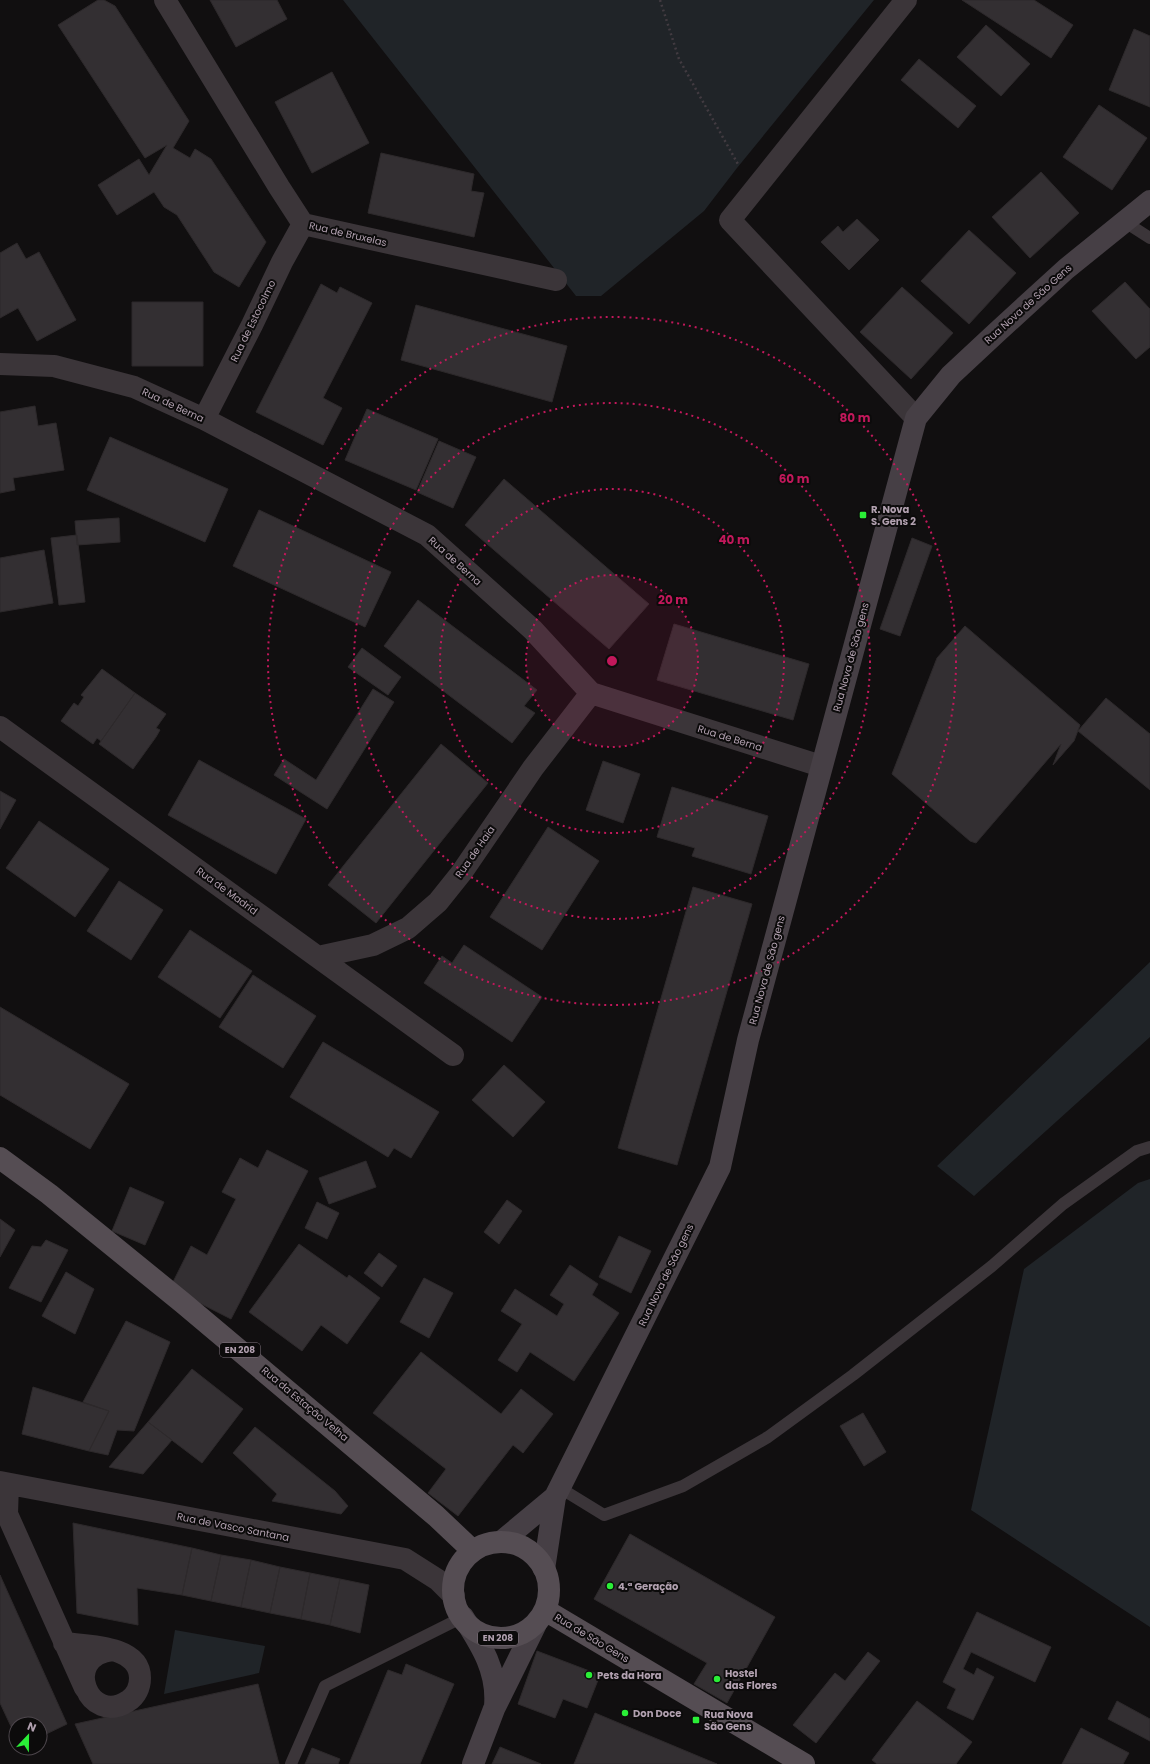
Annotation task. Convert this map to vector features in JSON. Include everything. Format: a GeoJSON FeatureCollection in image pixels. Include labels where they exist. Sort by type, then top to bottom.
{"type":"FeatureCollection","features":[{"type":"Feature","properties":{"kind":"main road","name":"Rua da Estação Velha"},"geometry":{"type":"LineString","coordinates":[[0,1158],[49,1194],[178,1298],[436,1516],[474,1551]]}},
{"type":"Feature","properties":{"kind":"main road","name":"EN 208"},"geometry":{"type":"LineString","coordinates":[[501,1542],[517,1545],[527,1550],[540,1562],[544,1569],[549,1587],[548,1601],[541,1617],[524,1633],[512,1637],[496,1638],[481,1633],[458,1612],[454,1596],[454,1583],[464,1560],[474,1551],[487,1544],[501,1542]]}},
{"type":"Feature","properties":{"kind":"main road","name":"Rua de São Gens"},"geometry":{"type":"LineString","coordinates":[[541,1617],[804,1764]]}},
{"type":"Feature","properties":{"kind":"street","name":"Rua de Bruxelas"},"geometry":{"type":"LineString","coordinates":[[165,0],[274,180],[303,224],[556,280]]}},
{"type":"Feature","properties":{"kind":"street"},"geometry":{"type":"LineString","coordinates":[[906,0],[730,220],[916,418]]}},
{"type":"Feature","properties":{"kind":"street","name":"Rua Nova de São Gens"},"geometry":{"type":"LineString","coordinates":[[916,418],[951,375],[1066,269],[1150,201]]}},
{"type":"Feature","properties":{"kind":"street","name":"Rua de Estocolmo"},"geometry":{"type":"LineString","coordinates":[[204,419],[282,262],[303,224]]}},
{"type":"Feature","properties":{"kind":"street","name":"Rua de Berna"},"geometry":{"type":"LineString","coordinates":[[0,364],[54,366],[134,387],[204,419],[427,535],[533,630],[591,694],[821,766]]}},
{"type":"Feature","properties":{"kind":"street","name":"Rua Nova de São gens"},"geometry":{"type":"LineString","coordinates":[[544,1569],[558,1492],[720,1167],[748,1040],[916,418]]}},
{"type":"Feature","properties":{"kind":"street","name":"Rua de Haia"},"geometry":{"type":"LineString","coordinates":[[318,957],[373,945],[408,928],[438,902],[462,872],[533,768],[591,694]]}},
{"type":"Feature","properties":{"kind":"street","name":"Rua de Madrid"},"geometry":{"type":"LineString","coordinates":[[0,727],[453,1055]]}},
{"type":"Feature","properties":{"kind":"street"},"geometry":{"type":"LineString","coordinates":[[4,1483],[7,1514],[64,1643],[90,1698],[106,1707],[115,1707],[131,1700],[136,1693],[140,1679],[136,1665],[130,1657],[122,1652],[64,1643]]}},
{"type":"Feature","properties":{"kind":"street","name":"Rua de Vasco Santana"},"geometry":{"type":"LineString","coordinates":[[4,1483],[406,1559],[438,1580],[454,1596]]}},
{"type":"Feature","properties":{"kind":"street","name":"Rua Nova de São gens"},"geometry":{"type":"LineString","coordinates":[[501,1542],[558,1492]]}},
{"type":"Feature","properties":{"kind":"street"},"geometry":{"type":"LineString","coordinates":[[462,1617],[478,1641],[491,1668],[496,1695],[494,1709]]}},
{"type":"Feature","properties":{"kind":"street"},"geometry":{"type":"LineString","coordinates":[[473,1764],[494,1709],[541,1617]]}},
{"type":"Feature","properties":{"kind":"street"},"geometry":{"type":"LineString","coordinates":[[86,1690],[84,1672],[88,1663],[94,1656],[103,1651],[112,1650]]}},
{"type":"Feature","properties":{"kind":"lane"},"geometry":{"type":"LineString","coordinates":[[1125,222],[1150,238]]}},
{"type":"Feature","properties":{"kind":"lane"},"geometry":{"type":"LineString","coordinates":[[558,1492],[604,1515],[683,1486],[768,1437],[853,1375],[992,1266],[1063,1204],[1137,1151],[1150,1147]]}},
{"type":"Feature","properties":{"kind":"lane"},"geometry":{"type":"LineString","coordinates":[[291,1764],[325,1686],[462,1617]]}},
{"type":"Feature","properties":{"kind":"path"},"geometry":{"type":"LineString","coordinates":[[660,0],[679,59],[753,191]]}},
{"type":"Feature","properties":{"kind":"shaded area"},"geometry":{"type":"Polygon","coordinates":[[[343,0],[874,0],[737,168],[704,211],[601,296],[576,296],[343,0]]]}},
{"type":"Feature","properties":{"kind":"shaded area"},"geometry":{"type":"Polygon","coordinates":[[[1150,962],[1150,1037],[974,1196],[937,1166],[1150,962]]]}},
{"type":"Feature","properties":{"kind":"shaded area"},"geometry":{"type":"Polygon","coordinates":[[[1150,1179],[1150,1627],[971,1510],[1024,1269],[1138,1183],[1150,1179]]]}},
{"type":"Feature","properties":{"kind":"shaded area"},"geometry":{"type":"Polygon","coordinates":[[[175,1630],[265,1646],[259,1673],[164,1694],[175,1630]]]}},
{"type":"Feature","properties":{"kind":"building"},"geometry":{"type":"Polygon","coordinates":[[[98,0],[104,0],[115,6],[189,121],[173,148],[190,158],[195,149],[211,159],[266,242],[239,287],[214,272],[177,215],[164,207],[154,192],[117,215],[98,185],[139,159],[149,175],[167,145],[145,158],[58,25],[98,0]]]}},
{"type":"Feature","properties":{"kind":"building"},"geometry":{"type":"Polygon","coordinates":[[[210,0],[277,0],[287,19],[236,47],[210,0]]]}},
{"type":"Feature","properties":{"kind":"building"},"geometry":{"type":"Polygon","coordinates":[[[962,0],[1034,0],[1073,25],[1051,58],[962,0]]]}},
{"type":"Feature","properties":{"kind":"building"},"geometry":{"type":"Polygon","coordinates":[[[986,25],[1030,64],[1001,96],[957,57],[986,25]]]}},
{"type":"Feature","properties":{"kind":"building"},"geometry":{"type":"Polygon","coordinates":[[[1134,29],[1150,36],[1150,107],[1109,90],[1134,29]]]}},
{"type":"Feature","properties":{"kind":"building"},"geometry":{"type":"Polygon","coordinates":[[[919,59],[976,106],[958,128],[901,80],[919,59]]]}},
{"type":"Feature","properties":{"kind":"building"},"geometry":{"type":"Polygon","coordinates":[[[332,72],[369,143],[312,173],[275,102],[332,72]]]}},
{"type":"Feature","properties":{"kind":"building"},"geometry":{"type":"Polygon","coordinates":[[[1099,105],[1147,138],[1112,190],[1063,157],[1099,105]]]}},
{"type":"Feature","properties":{"kind":"building"},"geometry":{"type":"Polygon","coordinates":[[[381,153],[474,174],[471,191],[484,193],[474,237],[368,213],[381,153]]]}},
{"type":"Feature","properties":{"kind":"building"},"geometry":{"type":"Polygon","coordinates":[[[1041,172],[1079,213],[1030,258],[992,217],[1041,172]]]}},
{"type":"Feature","properties":{"kind":"building"},"geometry":{"type":"Polygon","coordinates":[[[857,219],[879,240],[849,270],[821,242],[838,226],[843,232],[857,219]]]}},
{"type":"Feature","properties":{"kind":"building"},"geometry":{"type":"Polygon","coordinates":[[[969,230],[1016,273],[969,324],[921,281],[969,230]]]}},
{"type":"Feature","properties":{"kind":"building"},"geometry":{"type":"Polygon","coordinates":[[[17,243],[26,259],[39,252],[76,320],[37,341],[18,308],[0,318],[0,253],[17,243]]]}},
{"type":"Feature","properties":{"kind":"building"},"geometry":{"type":"Polygon","coordinates":[[[1125,282],[1150,309],[1150,347],[1136,359],[1092,311],[1125,282]]]}},
{"type":"Feature","properties":{"kind":"building"},"geometry":{"type":"Polygon","coordinates":[[[321,284],[337,293],[340,287],[372,303],[323,398],[342,408],[323,445],[256,412],[321,284]]]}},
{"type":"Feature","properties":{"kind":"building"},"geometry":{"type":"Polygon","coordinates":[[[902,287],[953,333],[911,379],[860,332],[902,287]]]}},
{"type":"Feature","properties":{"kind":"building"},"geometry":{"type":"Polygon","coordinates":[[[132,302],[203,302],[203,366],[132,366],[132,302]]]}},
{"type":"Feature","properties":{"kind":"building"},"geometry":{"type":"Polygon","coordinates":[[[416,305],[567,346],[552,402],[401,360],[416,305]]]}},
{"type":"Feature","properties":{"kind":"building"},"geometry":{"type":"Polygon","coordinates":[[[35,406],[38,426],[56,423],[64,470],[13,478],[15,490],[0,493],[0,412],[35,406]]]}},
{"type":"Feature","properties":{"kind":"building"},"geometry":{"type":"Polygon","coordinates":[[[367,409],[438,439],[416,490],[345,460],[367,409]]]}},
{"type":"Feature","properties":{"kind":"building"},"geometry":{"type":"Polygon","coordinates":[[[110,437],[228,489],[205,542],[87,490],[110,437]]]}},
{"type":"Feature","properties":{"kind":"building"},"geometry":{"type":"Polygon","coordinates":[[[439,441],[476,457],[453,508],[417,492],[439,441]]]}},
{"type":"Feature","properties":{"kind":"building"},"geometry":{"type":"Polygon","coordinates":[[[504,479],[649,604],[609,649],[465,525],[504,479]]]}},
{"type":"Feature","properties":{"kind":"building"},"geometry":{"type":"Polygon","coordinates":[[[259,510],[391,572],[365,627],[233,566],[259,510]]]}},
{"type":"Feature","properties":{"kind":"building"},"geometry":{"type":"Polygon","coordinates":[[[119,518],[120,542],[77,545],[75,521],[119,518]]]}},
{"type":"Feature","properties":{"kind":"building"},"geometry":{"type":"Polygon","coordinates":[[[77,535],[85,602],[59,605],[51,538],[77,535]]]}},
{"type":"Feature","properties":{"kind":"building"},"geometry":{"type":"Polygon","coordinates":[[[912,538],[932,546],[900,636],[880,629],[912,538]]]}},
{"type":"Feature","properties":{"kind":"building"},"geometry":{"type":"Polygon","coordinates":[[[44,550],[53,603],[0,612],[0,558],[44,550]]]}},
{"type":"Feature","properties":{"kind":"building"},"geometry":{"type":"Polygon","coordinates":[[[418,600],[537,690],[524,706],[535,713],[512,743],[384,646],[418,600]]]}},
{"type":"Feature","properties":{"kind":"building"},"geometry":{"type":"Polygon","coordinates":[[[674,624],[809,664],[793,720],[657,680],[674,624]]]}},
{"type":"Feature","properties":{"kind":"building"},"geometry":{"type":"Polygon","coordinates":[[[965,626],[1080,725],[1074,741],[1053,765],[1061,744],[976,843],[970,841],[892,774],[937,658],[965,626]]]}},
{"type":"Feature","properties":{"kind":"building"},"geometry":{"type":"Polygon","coordinates":[[[362,648],[401,677],[388,695],[348,667],[362,648]]]}},
{"type":"Feature","properties":{"kind":"building"},"geometry":{"type":"Polygon","coordinates":[[[102,669],[135,693],[101,741],[97,738],[93,744],[61,721],[74,703],[78,706],[84,697],[81,695],[102,669]]]}},
{"type":"Feature","properties":{"kind":"building"},"geometry":{"type":"Polygon","coordinates":[[[373,689],[394,702],[327,809],[274,775],[284,759],[316,780],[373,689]]]}},
{"type":"Feature","properties":{"kind":"building"},"geometry":{"type":"Polygon","coordinates":[[[135,693],[166,714],[156,728],[160,730],[156,737],[133,769],[99,744],[135,693]]]}},
{"type":"Feature","properties":{"kind":"building"},"geometry":{"type":"Polygon","coordinates":[[[1106,698],[1150,734],[1150,790],[1078,731],[1106,698]]]}},
{"type":"Feature","properties":{"kind":"building"},"geometry":{"type":"Polygon","coordinates":[[[441,744],[488,783],[376,923],[328,885],[441,744]]]}},
{"type":"Feature","properties":{"kind":"building"},"geometry":{"type":"Polygon","coordinates":[[[199,760],[306,819],[276,874],[168,815],[199,760]]]}},
{"type":"Feature","properties":{"kind":"building"},"geometry":{"type":"Polygon","coordinates":[[[603,761],[640,774],[623,823],[586,810],[603,761]]]}},
{"type":"Feature","properties":{"kind":"building"},"geometry":{"type":"Polygon","coordinates":[[[672,787],[768,816],[751,874],[692,856],[695,848],[657,837],[672,787]]]}},
{"type":"Feature","properties":{"kind":"building"},"geometry":{"type":"Polygon","coordinates":[[[0,791],[16,800],[0,829],[0,791]]]}},
{"type":"Feature","properties":{"kind":"building"},"geometry":{"type":"Polygon","coordinates":[[[39,821],[109,869],[75,917],[6,868],[39,821]]]}},
{"type":"Feature","properties":{"kind":"building"},"geometry":{"type":"Polygon","coordinates":[[[548,827],[599,861],[542,950],[490,917],[548,827]]]}},
{"type":"Feature","properties":{"kind":"building"},"geometry":{"type":"Polygon","coordinates":[[[119,881],[163,910],[131,960],[87,931],[119,881]]]}},
{"type":"Feature","properties":{"kind":"building"},"geometry":{"type":"Polygon","coordinates":[[[693,887],[752,904],[677,1165],[618,1148],[693,887]]]}},
{"type":"Feature","properties":{"kind":"building"},"geometry":{"type":"Polygon","coordinates":[[[190,930],[252,971],[220,1018],[158,977],[190,930]]]}},
{"type":"Feature","properties":{"kind":"building"},"geometry":{"type":"Polygon","coordinates":[[[464,945],[542,997],[512,1042],[424,983],[442,956],[452,963],[464,945]]]}},
{"type":"Feature","properties":{"kind":"building"},"geometry":{"type":"Polygon","coordinates":[[[253,975],[316,1016],[283,1068],[219,1027],[253,975]]]}},
{"type":"Feature","properties":{"kind":"building"},"geometry":{"type":"Polygon","coordinates":[[[0,1007],[129,1084],[90,1149],[0,1095],[0,1007]]]}},
{"type":"Feature","properties":{"kind":"building"},"geometry":{"type":"Polygon","coordinates":[[[323,1042],[439,1112],[411,1158],[394,1148],[388,1157],[290,1097],[323,1042]]]}},
{"type":"Feature","properties":{"kind":"building"},"geometry":{"type":"Polygon","coordinates":[[[504,1065],[545,1102],[513,1137],[472,1100],[504,1065]]]}},
{"type":"Feature","properties":{"kind":"building"},"geometry":{"type":"Polygon","coordinates":[[[267,1150],[308,1171],[231,1319],[170,1288],[191,1246],[207,1255],[236,1199],[222,1192],[240,1158],[258,1168],[267,1150]]]}},
{"type":"Feature","properties":{"kind":"building"},"geometry":{"type":"Polygon","coordinates":[[[366,1161],[376,1187],[329,1204],[319,1178],[366,1161]]]}},
{"type":"Feature","properties":{"kind":"building"},"geometry":{"type":"Polygon","coordinates":[[[130,1187],[164,1202],[145,1245],[112,1231],[130,1187]]]}},
{"type":"Feature","properties":{"kind":"building"},"geometry":{"type":"Polygon","coordinates":[[[507,1200],[522,1211],[499,1244],[484,1232],[507,1200]]]}},
{"type":"Feature","properties":{"kind":"building"},"geometry":{"type":"Polygon","coordinates":[[[317,1202],[339,1213],[327,1239],[305,1228],[317,1202]]]}},
{"type":"Feature","properties":{"kind":"building"},"geometry":{"type":"Polygon","coordinates":[[[0,1219],[15,1230],[0,1257],[0,1219]]]}},
{"type":"Feature","properties":{"kind":"building"},"geometry":{"type":"Polygon","coordinates":[[[619,1236],[651,1251],[631,1293],[599,1277],[619,1236]]]}},
{"type":"Feature","properties":{"kind":"building"},"geometry":{"type":"Polygon","coordinates":[[[46,1240],[68,1250],[41,1302],[9,1288],[32,1246],[41,1247],[46,1240]]]}},
{"type":"Feature","properties":{"kind":"building"},"geometry":{"type":"Polygon","coordinates":[[[299,1244],[347,1278],[349,1275],[380,1298],[347,1344],[321,1325],[302,1351],[249,1312],[299,1244]]]}},
{"type":"Feature","properties":{"kind":"building"},"geometry":{"type":"Polygon","coordinates":[[[379,1253],[397,1266],[382,1287],[364,1273],[379,1253]]]}},
{"type":"Feature","properties":{"kind":"building"},"geometry":{"type":"Polygon","coordinates":[[[570,1265],[598,1284],[592,1295],[619,1313],[574,1381],[530,1352],[517,1372],[498,1360],[522,1324],[501,1311],[515,1289],[557,1316],[564,1304],[550,1295],[570,1265]]]}},
{"type":"Feature","properties":{"kind":"building"},"geometry":{"type":"Polygon","coordinates":[[[66,1272],[94,1289],[75,1334],[42,1316],[66,1272]]]}},
{"type":"Feature","properties":{"kind":"building"},"geometry":{"type":"Polygon","coordinates":[[[424,1278],[453,1293],[429,1338],[400,1322],[424,1278]]]}},
{"type":"Feature","properties":{"kind":"building"},"geometry":{"type":"Polygon","coordinates":[[[126,1321],[170,1342],[134,1431],[117,1430],[108,1455],[89,1451],[109,1411],[83,1402],[126,1321]]]}},
{"type":"Feature","properties":{"kind":"building"},"geometry":{"type":"Polygon","coordinates":[[[421,1352],[501,1414],[521,1389],[553,1414],[523,1453],[513,1445],[458,1516],[428,1493],[446,1469],[373,1413],[421,1352]]]}},
{"type":"Feature","properties":{"kind":"building"},"geometry":{"type":"Polygon","coordinates":[[[192,1369],[243,1409],[202,1463],[148,1422],[192,1369]]]}},
{"type":"Feature","properties":{"kind":"building"},"geometry":{"type":"Polygon","coordinates":[[[33,1387],[109,1411],[89,1451],[22,1434],[33,1387]]]}},
{"type":"Feature","properties":{"kind":"building"},"geometry":{"type":"Polygon","coordinates":[[[863,1413],[886,1452],[864,1466],[840,1426],[863,1413]]]}},
{"type":"Feature","properties":{"kind":"building"},"geometry":{"type":"Polygon","coordinates":[[[148,1422],[172,1440],[143,1474],[109,1467],[148,1422]]]}},
{"type":"Feature","properties":{"kind":"building"},"geometry":{"type":"Polygon","coordinates":[[[255,1427],[335,1491],[348,1506],[341,1514],[272,1501],[277,1494],[233,1453],[255,1427]]]}},
{"type":"Feature","properties":{"kind":"building"},"geometry":{"type":"Polygon","coordinates":[[[73,1523],[192,1548],[182,1595],[137,1588],[138,1625],[77,1613],[73,1523]]]}},
{"type":"Feature","properties":{"kind":"building"},"geometry":{"type":"Polygon","coordinates":[[[630,1534],[775,1617],[727,1703],[694,1684],[707,1663],[594,1599],[630,1534]]]}},
{"type":"Feature","properties":{"kind":"building"},"geometry":{"type":"Polygon","coordinates":[[[192,1548],[221,1555],[211,1601],[182,1595],[192,1548]]]}},
{"type":"Feature","properties":{"kind":"building"},"geometry":{"type":"Polygon","coordinates":[[[221,1555],[251,1560],[241,1607],[211,1601],[221,1555]]]}},
{"type":"Feature","properties":{"kind":"building"},"geometry":{"type":"Polygon","coordinates":[[[251,1560],[280,1567],[270,1613],[241,1607],[251,1560]]]}},
{"type":"Feature","properties":{"kind":"building"},"geometry":{"type":"Polygon","coordinates":[[[280,1567],[310,1573],[301,1619],[270,1613],[280,1567]]]}},
{"type":"Feature","properties":{"kind":"building"},"geometry":{"type":"Polygon","coordinates":[[[310,1573],[340,1579],[330,1625],[301,1619],[310,1573]]]}},
{"type":"Feature","properties":{"kind":"building"},"geometry":{"type":"Polygon","coordinates":[[[0,1575],[67,1724],[48,1733],[48,1716],[8,1716],[8,1720],[0,1703],[0,1575]]]}},
{"type":"Feature","properties":{"kind":"building"},"geometry":{"type":"Polygon","coordinates":[[[340,1579],[369,1585],[360,1633],[330,1625],[340,1579]]]}},
{"type":"Feature","properties":{"kind":"building"},"geometry":{"type":"Polygon","coordinates":[[[977,1612],[1051,1647],[1035,1682],[971,1652],[963,1669],[974,1675],[977,1668],[994,1677],[973,1720],[947,1708],[956,1689],[943,1682],[977,1612]]]}},
{"type":"Feature","properties":{"kind":"building"},"geometry":{"type":"Polygon","coordinates":[[[537,1651],[600,1675],[587,1708],[563,1699],[555,1718],[518,1704],[537,1651]]]}},
{"type":"Feature","properties":{"kind":"building"},"geometry":{"type":"Polygon","coordinates":[[[868,1652],[880,1661],[816,1743],[793,1725],[835,1673],[845,1681],[868,1652]]]}},
{"type":"Feature","properties":{"kind":"building"},"geometry":{"type":"Polygon","coordinates":[[[406,1664],[454,1684],[420,1764],[349,1764],[388,1670],[402,1675],[406,1664]]]}},
{"type":"Feature","properties":{"kind":"building"},"geometry":{"type":"Polygon","coordinates":[[[258,1684],[279,1764],[93,1764],[75,1724],[258,1684]]]}},
{"type":"Feature","properties":{"kind":"building"},"geometry":{"type":"Polygon","coordinates":[[[917,1701],[972,1742],[956,1764],[877,1764],[872,1760],[917,1701]]]}},
{"type":"Feature","properties":{"kind":"building"},"geometry":{"type":"Polygon","coordinates":[[[1117,1701],[1150,1719],[1150,1741],[1108,1719],[1117,1701]]]}},
{"type":"Feature","properties":{"kind":"building"},"geometry":{"type":"Polygon","coordinates":[[[595,1713],[717,1764],[574,1764],[595,1713]]]}},
{"type":"Feature","properties":{"kind":"building"},"geometry":{"type":"Polygon","coordinates":[[[1081,1728],[1129,1753],[1123,1764],[1062,1764],[1081,1728]]]}},
{"type":"Feature","properties":{"kind":"building"},"geometry":{"type":"Polygon","coordinates":[[[500,1747],[541,1764],[492,1764],[500,1747]]]}},
{"type":"Feature","properties":{"kind":"building"},"geometry":{"type":"Polygon","coordinates":[[[312,1748],[340,1759],[338,1764],[305,1764],[312,1748]]]}},
{"type":"Feature","properties":{"kind":"place","name":"R. Nova S. Gens 2"},"geometry":{"type":"Point","coordinates":[863,515]}},
{"type":"Feature","properties":{"kind":"place","name":"4.ª Geração"},"geometry":{"type":"Point","coordinates":[610,1586]}},
{"type":"Feature","properties":{"kind":"place","name":"Pets da Hora"},"geometry":{"type":"Point","coordinates":[589,1675]}},
{"type":"Feature","properties":{"kind":"place","name":"Hostel das Flores"},"geometry":{"type":"Point","coordinates":[717,1679]}},
{"type":"Feature","properties":{"kind":"place","name":"Don Doce"},"geometry":{"type":"Point","coordinates":[625,1713]}},
{"type":"Feature","properties":{"kind":"place","name":"Rua Nova São Gens"},"geometry":{"type":"Point","coordinates":[696,1720]}}]}
